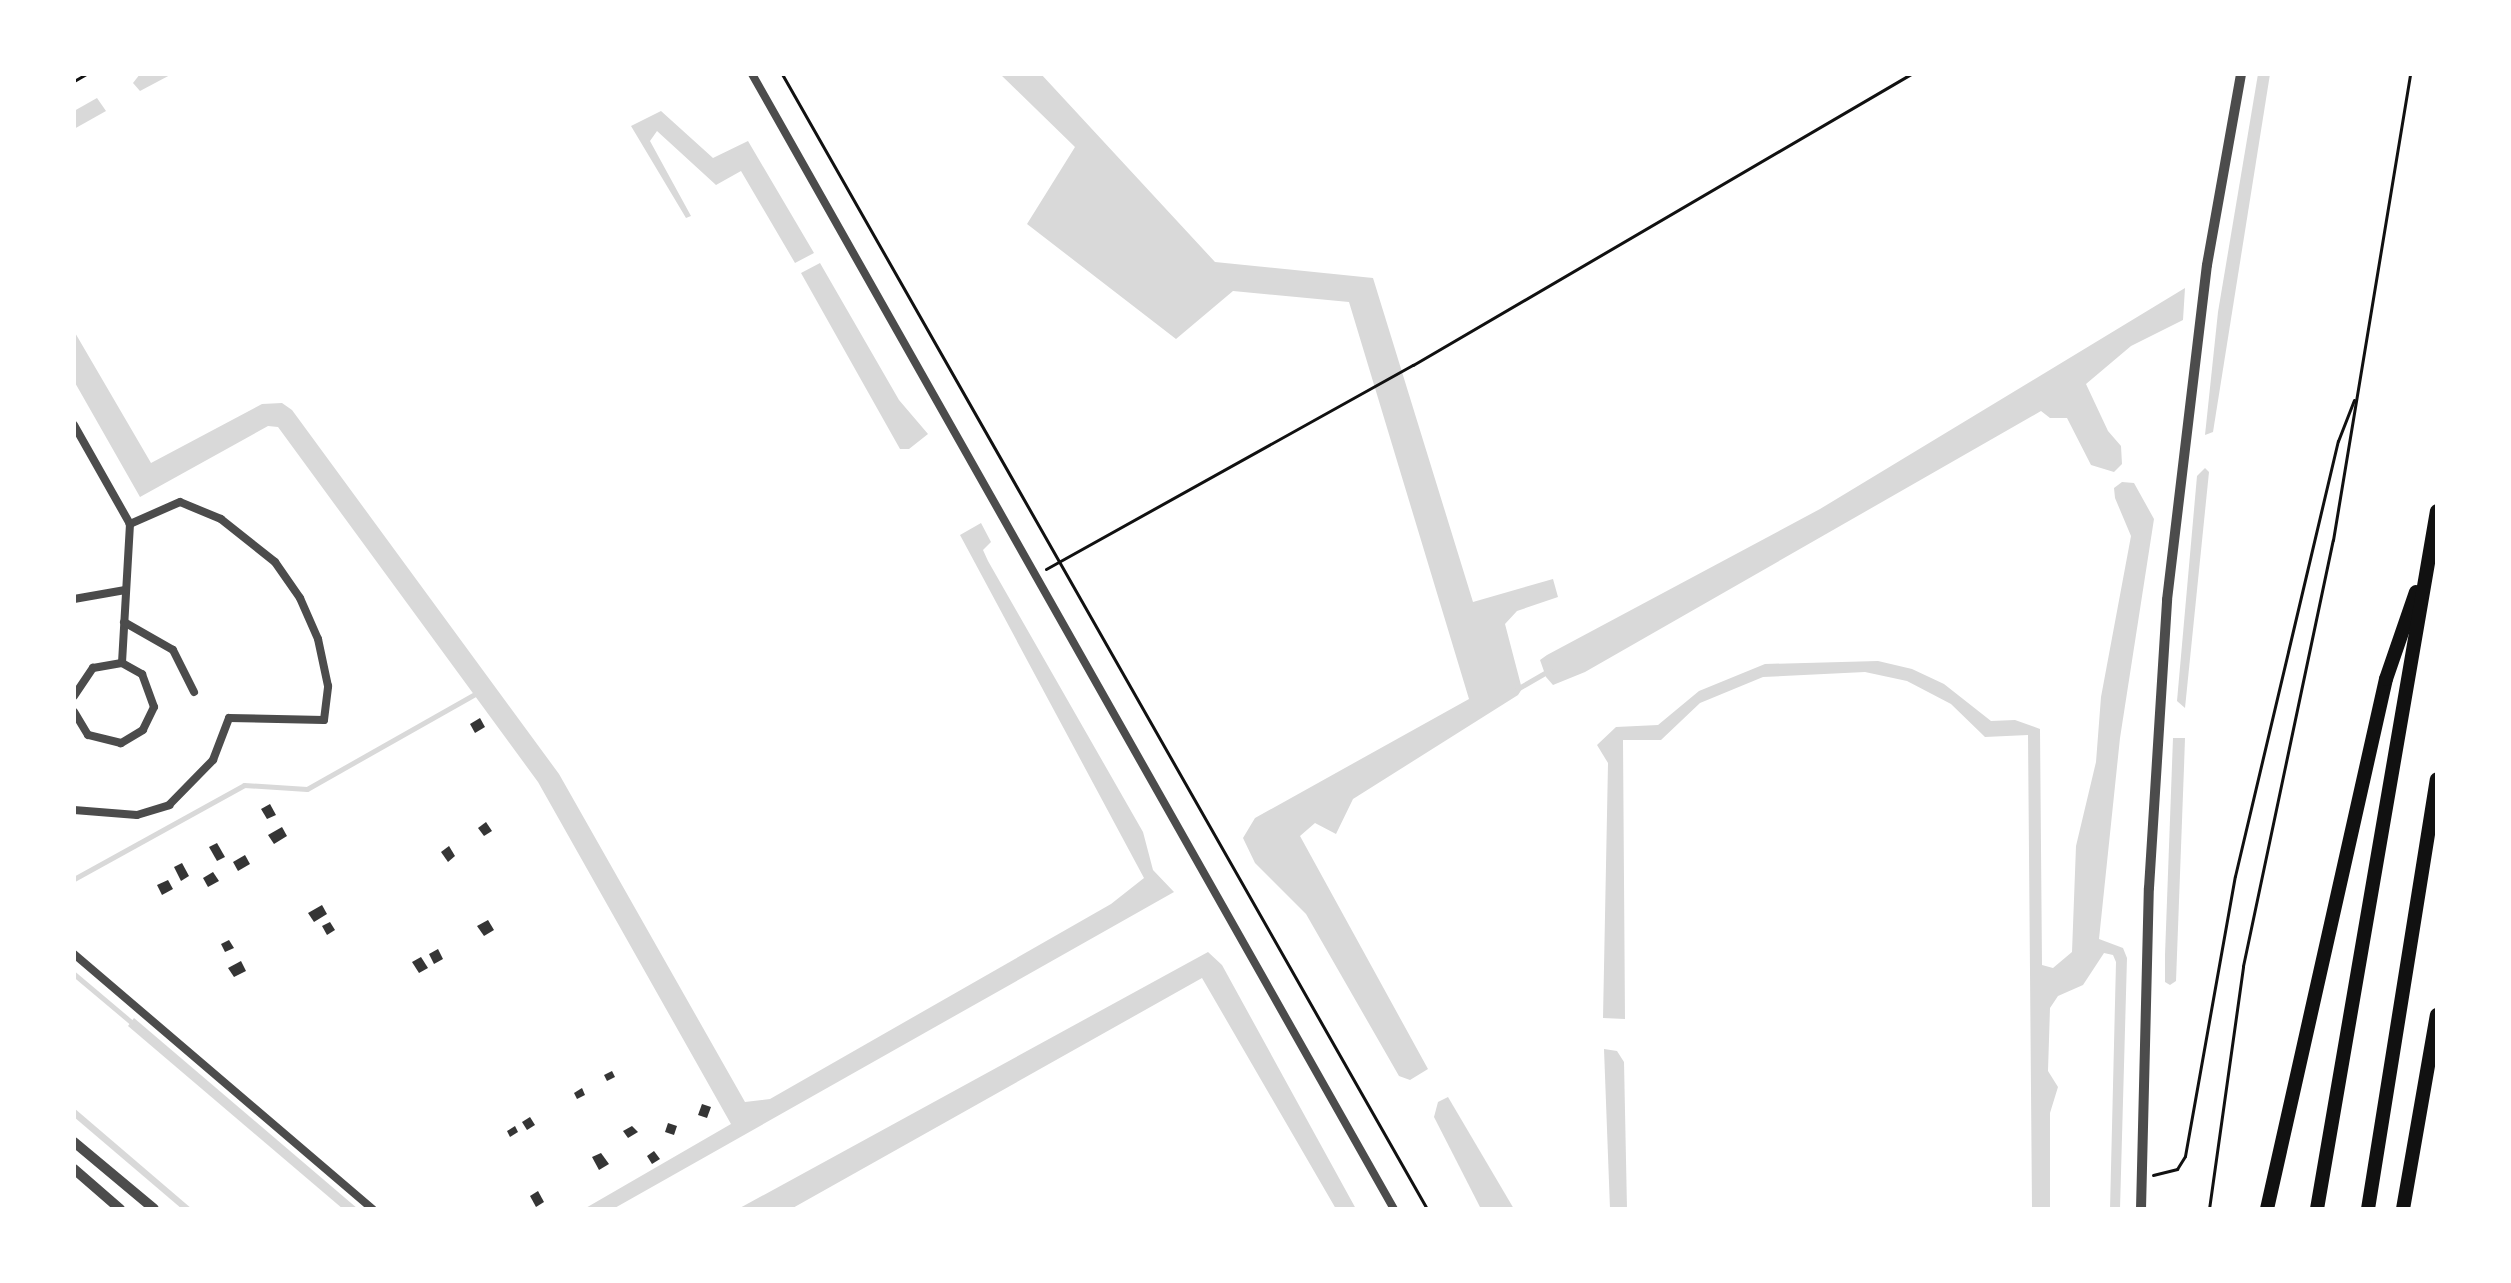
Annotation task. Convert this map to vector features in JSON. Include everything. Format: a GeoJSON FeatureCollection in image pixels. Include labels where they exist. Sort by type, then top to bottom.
{"type":"FeatureCollection","features":[{"type":"Feature","properties":{"kind":"highway"},"geometry":{"type":"LineString","coordinates":[[2317,1209],[2437,511]]}},
{"type":"Feature","properties":{"kind":"highway"},"geometry":{"type":"LineString","coordinates":[[2267,1209],[2386,679],[2431,550]]}},
{"type":"Feature","properties":{"kind":"highway"},"geometry":{"type":"LineString","coordinates":[[2368,1209],[2437,780]]}},
{"type":"Feature","properties":{"kind":"highway"},"geometry":{"type":"LineString","coordinates":[[2403,1209],[2437,1015]]}},
{"type":"Feature","properties":{"kind":"street"},"geometry":{"type":"LineString","coordinates":[[752,74],[1394,1209]]}},
{"type":"Feature","properties":{"kind":"street"},"geometry":{"type":"LineString","coordinates":[[2141,1209],[2149,888],[2166,613],[2207,265],[2241,74]]}},
{"type":"Feature","properties":{"kind":"street"},"geometry":{"type":"LineString","coordinates":[[74,425],[130,524],[122,663]]}},
{"type":"Feature","properties":{"kind":"street"},"geometry":{"type":"LineString","coordinates":[[74,810],[137,815],[169,805],[213,760],[229,718],[324,720],[328,686],[318,639],[300,598],[275,562],[221,519],[180,502],[130,524]]}},
{"type":"Feature","properties":{"kind":"street"},"geometry":{"type":"LineString","coordinates":[[74,599],[125,590]]}},
{"type":"Feature","properties":{"kind":"street"},"geometry":{"type":"LineString","coordinates":[[124,622],[173,650],[194,692]]}},
{"type":"Feature","properties":{"kind":"street"},"geometry":{"type":"LineString","coordinates":[[74,696],[93,668],[122,663],[142,674],[153,695],[151,719],[133,739],[108,744],[88,735],[74,712]]}},
{"type":"Feature","properties":{"kind":"street"},"geometry":{"type":"LineString","coordinates":[[74,954],[373,1209]]}},
{"type":"Feature","properties":{"kind":"street"},"geometry":{"type":"LineString","coordinates":[[74,1142],[154,1209]]}},
{"type":"Feature","properties":{"kind":"street"},"geometry":{"type":"LineString","coordinates":[[88,1152],[74,1169],[120,1209]]}},
{"type":"Feature","properties":{"kind":"path"},"geometry":{"type":"LineString","coordinates":[[74,81],[86,74]]}},
{"type":"Feature","properties":{"kind":"path"},"geometry":{"type":"LineString","coordinates":[[782,74],[1056,564],[1427,1209]]}},
{"type":"Feature","properties":{"kind":"path"},"geometry":{"type":"LineString","coordinates":[[1036,575],[1413,365],[1911,74]]}},
{"type":"Feature","properties":{"kind":"path"},"geometry":{"type":"LineString","coordinates":[[2209,1209],[2243,966],[2333,540],[2410,74]]}},
{"type":"Feature","properties":{"kind":"path"},"geometry":{"type":"LineString","coordinates":[[2141,1175],[2171,1172],[2185,1156],[2235,876],[2338,441],[2356,394]]}},
{"type":"Feature","properties":{"kind":"shaded area"},"geometry":{"type":"Polygon","coordinates":[[[140,74],[172,74],[140,91],[133,83],[140,74]]]}},
{"type":"Feature","properties":{"kind":"shaded area"},"geometry":{"type":"Polygon","coordinates":[[[1000,74],[1041,74],[1215,262],[1373,278],[1473,602],[1553,579],[1558,597],[1517,611],[1505,624],[1522,689],[1518,695],[1353,799],[1336,834],[1315,823],[1300,836],[1428,1069],[1410,1080],[1399,1076],[1306,914],[1255,863],[1243,838],[1255,818],[1469,699],[1349,302],[1233,291],[1176,339],[1027,224],[1075,147],[1000,74]]]}},
{"type":"Feature","properties":{"kind":"shaded area"},"geometry":{"type":"Polygon","coordinates":[[[2258,74],[2270,74],[2213,432],[2205,435],[2218,312],[2258,74]]]}},
{"type":"Feature","properties":{"kind":"shaded area"},"geometry":{"type":"Polygon","coordinates":[[[97,98],[106,111],[74,129],[74,111],[97,98]]]}},
{"type":"Feature","properties":{"kind":"shaded area"},"geometry":{"type":"Polygon","coordinates":[[[661,111],[713,158],[748,141],[814,253],[795,263],[741,171],[716,185],[657,131],[650,141],[691,216],[686,218],[631,126],[661,111]]]}},
{"type":"Feature","properties":{"kind":"shaded area"},"geometry":{"type":"Polygon","coordinates":[[[820,263],[899,400],[928,434],[909,449],[900,449],[801,273],[820,263]]]}},
{"type":"Feature","properties":{"kind":"shaded area"},"geometry":{"type":"Polygon","coordinates":[[[2185,288],[2183,320],[2131,346],[2086,384],[2108,431],[2121,446],[2122,464],[2114,472],[2091,465],[2067,418],[2050,418],[2041,411],[1585,672],[1553,685],[1546,677],[1540,660],[1547,655],[1820,509],[2185,288]]]}},
{"type":"Feature","properties":{"kind":"shaded area"},"geometry":{"type":"Polygon","coordinates":[[[74,331],[151,463],[262,404],[282,403],[292,410],[559,774],[745,1102],[770,1099],[1111,904],[1144,878],[960,535],[981,523],[991,542],[983,550],[988,561],[1143,832],[1153,870],[1174,892],[613,1209],[584,1209],[731,1124],[538,782],[278,427],[268,426],[140,497],[74,381],[74,331]]]}},
{"type":"Feature","properties":{"kind":"shaded area"},"geometry":{"type":"Polygon","coordinates":[[[2205,468],[2209,472],[2185,708],[2177,701],[2197,476],[2205,468]]]}},
{"type":"Feature","properties":{"kind":"shaded area"},"geometry":{"type":"Polygon","coordinates":[[[2122,482],[2134,483],[2154,519],[2120,738],[2099,939],[2123,948],[2127,958],[2120,1209],[2110,1209],[2116,962],[2113,955],[2104,953],[2083,985],[2058,996],[2050,1008],[2048,1071],[2058,1087],[2050,1113],[2050,1209],[2032,1209],[2028,735],[1985,737],[1951,704],[1907,681],[1865,672],[1763,677],[1700,703],[1661,740],[1623,740],[1625,1019],[1603,1018],[1608,763],[1597,745],[1616,727],[1658,725],[1699,691],[1765,664],[1878,661],[1912,669],[1944,684],[1991,721],[2015,720],[2040,729],[2042,965],[2053,968],[2072,952],[2076,846],[2096,762],[2101,697],[2131,536],[2115,498],[2114,488],[2122,482]]]}},
{"type":"Feature","properties":{"kind":"shaded area"},"geometry":{"type":"Polygon","coordinates":[[[2173,738],[2185,738],[2176,981],[2170,985],[2165,982],[2165,955],[2173,738]]]}},
{"type":"Feature","properties":{"kind":"shaded area"},"geometry":{"type":"Polygon","coordinates":[[[1208,952],[1222,965],[1356,1209],[1336,1209],[1202,978],[791,1209],[738,1209],[1208,952]]]}},
{"type":"Feature","properties":{"kind":"shaded area"},"geometry":{"type":"Polygon","coordinates":[[[134,1018],[358,1209],[343,1209],[128,1026],[134,1018]]]}},
{"type":"Feature","properties":{"kind":"shaded area"},"geometry":{"type":"Polygon","coordinates":[[[1604,1049],[1617,1051],[1624,1062],[1627,1209],[1610,1209],[1604,1049]]]}},
{"type":"Feature","properties":{"kind":"shaded area"},"geometry":{"type":"Polygon","coordinates":[[[1448,1097],[1514,1209],[1481,1209],[1434,1117],[1438,1102],[1448,1097]]]}},
{"type":"Feature","properties":{"kind":"shaded area"},"geometry":{"type":"Polygon","coordinates":[[[74,1108],[192,1209],[182,1209],[74,1117],[74,1108]]]}},
{"type":"Feature","properties":{"kind":"building"},"geometry":{"type":"Polygon","coordinates":[[[480,718],[485,727],[475,733],[470,724],[480,718]]]}},
{"type":"Feature","properties":{"kind":"building"},"geometry":{"type":"Polygon","coordinates":[[[270,804],[276,815],[267,819],[261,809],[270,804]]]}},
{"type":"Feature","properties":{"kind":"building"},"geometry":{"type":"Polygon","coordinates":[[[486,822],[492,831],[484,836],[478,828],[486,822]]]}},
{"type":"Feature","properties":{"kind":"building"},"geometry":{"type":"Polygon","coordinates":[[[282,827],[287,836],[274,844],[268,835],[282,827]]]}},
{"type":"Feature","properties":{"kind":"building"},"geometry":{"type":"Polygon","coordinates":[[[217,843],[225,857],[217,861],[209,847],[217,843]]]}},
{"type":"Feature","properties":{"kind":"building"},"geometry":{"type":"Polygon","coordinates":[[[449,846],[455,856],[448,862],[441,852],[449,846]]]}},
{"type":"Feature","properties":{"kind":"building"},"geometry":{"type":"Polygon","coordinates":[[[245,855],[250,864],[238,871],[233,862],[245,855]]]}},
{"type":"Feature","properties":{"kind":"building"},"geometry":{"type":"Polygon","coordinates":[[[182,863],[189,876],[181,881],[174,867],[182,863]]]}},
{"type":"Feature","properties":{"kind":"building"},"geometry":{"type":"Polygon","coordinates":[[[213,872],[219,881],[208,887],[203,878],[213,872]]]}},
{"type":"Feature","properties":{"kind":"building"},"geometry":{"type":"Polygon","coordinates":[[[168,880],[173,889],[162,895],[157,885],[168,880]]]}},
{"type":"Feature","properties":{"kind":"building"},"geometry":{"type":"Polygon","coordinates":[[[322,905],[327,914],[314,922],[308,913],[322,905]]]}},
{"type":"Feature","properties":{"kind":"building"},"geometry":{"type":"Polygon","coordinates":[[[488,920],[494,930],[484,936],[477,926],[488,920]]]}},
{"type":"Feature","properties":{"kind":"building"},"geometry":{"type":"Polygon","coordinates":[[[330,922],[335,930],[327,935],[322,926],[330,922]]]}},
{"type":"Feature","properties":{"kind":"building"},"geometry":{"type":"Polygon","coordinates":[[[229,940],[234,948],[225,952],[221,944],[229,940]]]}},
{"type":"Feature","properties":{"kind":"building"},"geometry":{"type":"Polygon","coordinates":[[[438,949],[443,959],[434,964],[429,954],[438,949]]]}},
{"type":"Feature","properties":{"kind":"building"},"geometry":{"type":"Polygon","coordinates":[[[421,957],[428,968],[419,973],[412,962],[421,957]]]}},
{"type":"Feature","properties":{"kind":"building"},"geometry":{"type":"Polygon","coordinates":[[[241,961],[246,971],[234,977],[228,968],[241,961]]]}},
{"type":"Feature","properties":{"kind":"building"},"geometry":{"type":"Polygon","coordinates":[[[612,1071],[615,1077],[607,1081],[604,1075],[612,1071]]]}},
{"type":"Feature","properties":{"kind":"building"},"geometry":{"type":"Polygon","coordinates":[[[582,1088],[585,1095],[577,1099],[574,1093],[582,1088]]]}},
{"type":"Feature","properties":{"kind":"building"},"geometry":{"type":"Polygon","coordinates":[[[702,1104],[711,1107],[707,1118],[698,1115],[702,1104]]]}},
{"type":"Feature","properties":{"kind":"building"},"geometry":{"type":"Polygon","coordinates":[[[530,1117],[535,1125],[527,1130],[522,1122],[530,1117]]]}},
{"type":"Feature","properties":{"kind":"building"},"geometry":{"type":"Polygon","coordinates":[[[668,1123],[677,1126],[674,1135],[665,1132],[668,1123]]]}},
{"type":"Feature","properties":{"kind":"building"},"geometry":{"type":"Polygon","coordinates":[[[515,1126],[518,1132],[510,1137],[507,1131],[515,1126]]]}},
{"type":"Feature","properties":{"kind":"building"},"geometry":{"type":"Polygon","coordinates":[[[632,1126],[638,1132],[628,1138],[623,1131],[632,1126]]]}},
{"type":"Feature","properties":{"kind":"building"},"geometry":{"type":"Polygon","coordinates":[[[654,1151],[660,1159],[652,1164],[647,1156],[654,1151]]]}},
{"type":"Feature","properties":{"kind":"building"},"geometry":{"type":"Polygon","coordinates":[[[601,1153],[609,1164],[599,1170],[592,1157],[601,1153]]]}},
{"type":"Feature","properties":{"kind":"building"},"geometry":{"type":"Polygon","coordinates":[[[538,1191],[544,1202],[536,1207],[530,1196],[538,1191]]]}},
{"type":"Feature","properties":{"kind":"waterway"},"geometry":{"type":"LineString","coordinates":[[1517,689],[1550,670]]}},
{"type":"Feature","properties":{"kind":"waterway"},"geometry":{"type":"LineString","coordinates":[[74,879],[244,785],[307,789],[475,694]]}},
{"type":"Feature","properties":{"kind":"waterway"},"geometry":{"type":"LineString","coordinates":[[74,974],[131,1022]]}}]}
